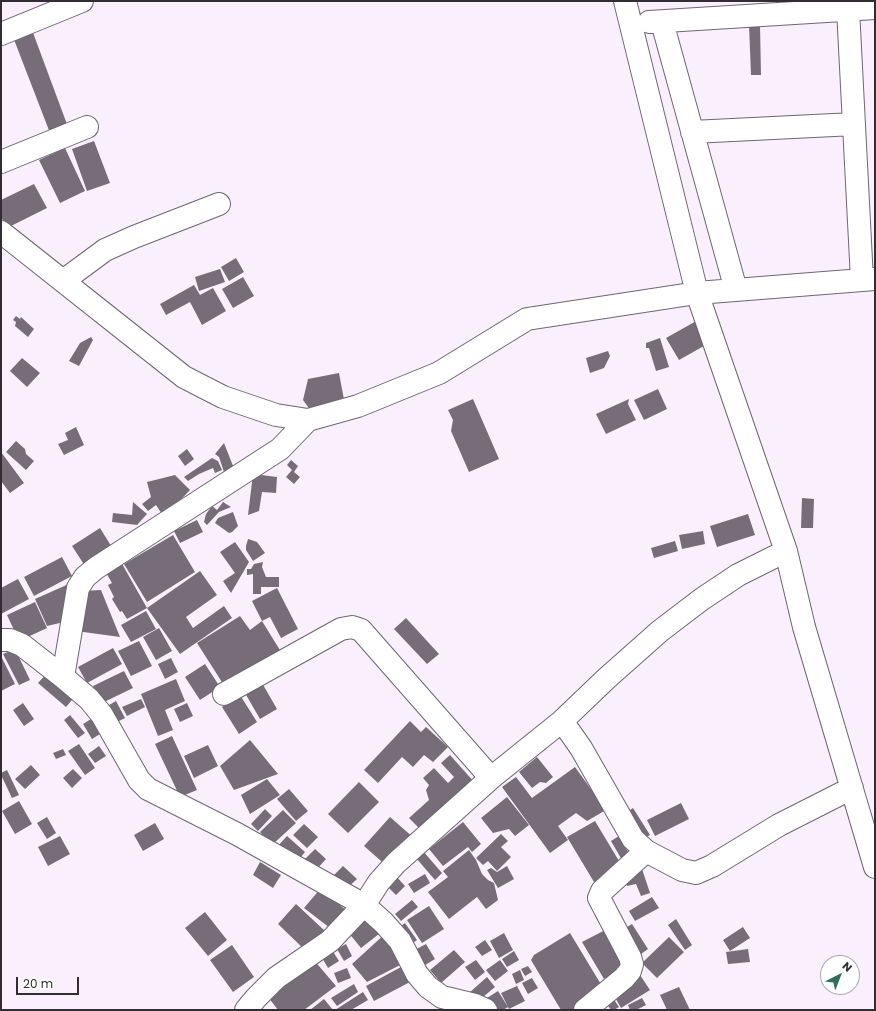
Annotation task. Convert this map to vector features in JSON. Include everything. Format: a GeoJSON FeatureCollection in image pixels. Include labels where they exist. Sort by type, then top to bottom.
{"type":"FeatureCollection","features":[{"type":"Feature","properties":{"kind":"street"},"geometry":{"type":"LineString","coordinates":[[1,34],[82,1]]}},
{"type":"Feature","properties":{"kind":"street"},"geometry":{"type":"LineString","coordinates":[[626,1],[697,293],[786,551],[804,627],[875,867]]}},
{"type":"Feature","properties":{"kind":"street"},"geometry":{"type":"LineString","coordinates":[[632,23],[875,8]]}},
{"type":"Feature","properties":{"kind":"street"},"geometry":{"type":"LineString","coordinates":[[1,232],[184,377],[223,397],[276,415],[308,420],[358,406],[439,373],[527,319],[697,293],[868,280],[854,124],[848,9]]}},
{"type":"Feature","properties":{"kind":"street"},"geometry":{"type":"LineString","coordinates":[[662,22],[736,290]]}},
{"type":"Feature","properties":{"kind":"street"},"geometry":{"type":"LineString","coordinates":[[692,132],[854,124]]}},
{"type":"Feature","properties":{"kind":"street"},"geometry":{"type":"LineString","coordinates":[[1,162],[87,127]]}},
{"type":"Feature","properties":{"kind":"street"},"geometry":{"type":"LineString","coordinates":[[63,281],[105,250],[134,237],[219,204]]}},
{"type":"Feature","properties":{"kind":"street"},"geometry":{"type":"LineString","coordinates":[[64,677],[78,588],[85,577],[102,564],[280,449],[308,420]]}},
{"type":"Feature","properties":{"kind":"street"},"geometry":{"type":"LineString","coordinates":[[246,1010],[276,978],[330,941],[364,905],[379,882],[396,863],[491,778],[562,721],[660,631],[702,599],[738,575],[786,551]]}},
{"type":"Feature","properties":{"kind":"street"},"geometry":{"type":"LineString","coordinates":[[224,694],[341,629],[352,627],[361,630],[491,778]]}},
{"type":"Feature","properties":{"kind":"street"},"geometry":{"type":"LineString","coordinates":[[1,640],[10,640],[22,645],[64,677],[89,699],[102,715],[139,780],[148,789],[237,834],[364,905],[384,923],[400,941],[417,974],[428,987],[442,997],[475,1005],[486,1010]]}},
{"type":"Feature","properties":{"kind":"street"},"geometry":{"type":"LineString","coordinates":[[562,721],[581,748],[633,839],[646,851],[682,870],[696,872],[712,866],[779,826],[852,788]]}},
{"type":"Feature","properties":{"kind":"street"},"geometry":{"type":"LineString","coordinates":[[585,1010],[624,978],[630,971],[632,964],[630,957],[599,898],[602,891],[646,851]]}},
{"type":"Feature","properties":{"kind":"building"},"geometry":{"type":"Polygon","coordinates":[[[749,25],[760,25],[761,75],[751,75],[749,25]]]}},
{"type":"Feature","properties":{"kind":"building"},"geometry":{"type":"Polygon","coordinates":[[[32,30],[68,127],[50,133],[13,37],[32,30]]]}},
{"type":"Feature","properties":{"kind":"building"},"geometry":{"type":"Polygon","coordinates":[[[94,141],[110,183],[87,191],[72,149],[94,141]]]}},
{"type":"Feature","properties":{"kind":"building"},"geometry":{"type":"Polygon","coordinates":[[[65,148],[85,191],[60,203],[39,160],[65,148]]]}},
{"type":"Feature","properties":{"kind":"building"},"geometry":{"type":"Polygon","coordinates":[[[34,184],[47,208],[7,228],[1,217],[1,200],[34,184]]]}},
{"type":"Feature","properties":{"kind":"building"},"geometry":{"type":"Polygon","coordinates":[[[236,258],[244,272],[229,281],[221,267],[236,258]]]}},
{"type":"Feature","properties":{"kind":"building"},"geometry":{"type":"Polygon","coordinates":[[[220,269],[225,282],[199,291],[195,277],[220,269]]]}},
{"type":"Feature","properties":{"kind":"building"},"geometry":{"type":"Polygon","coordinates":[[[243,277],[254,296],[233,308],[222,289],[243,277]]]}},
{"type":"Feature","properties":{"kind":"building"},"geometry":{"type":"Polygon","coordinates":[[[194,285],[200,295],[213,288],[226,311],[202,325],[190,302],[166,315],[160,304],[194,285]]]}},
{"type":"Feature","properties":{"kind":"building"},"geometry":{"type":"Polygon","coordinates":[[[16,316],[20,319],[21,317],[34,329],[28,337],[15,326],[16,322],[13,320],[16,316]]]}},
{"type":"Feature","properties":{"kind":"building"},"geometry":{"type":"Polygon","coordinates":[[[698,320],[711,342],[679,360],[666,338],[698,320]]]}},
{"type":"Feature","properties":{"kind":"building"},"geometry":{"type":"Polygon","coordinates":[[[91,337],[93,340],[79,366],[69,361],[80,343],[91,337]]]}},
{"type":"Feature","properties":{"kind":"building"},"geometry":{"type":"Polygon","coordinates":[[[660,338],[669,367],[656,371],[649,348],[646,348],[646,343],[660,338]]]}},
{"type":"Feature","properties":{"kind":"building"},"geometry":{"type":"Polygon","coordinates":[[[608,351],[610,356],[604,368],[590,373],[586,358],[608,351]]]}},
{"type":"Feature","properties":{"kind":"building"},"geometry":{"type":"Polygon","coordinates":[[[22,358],[40,373],[27,387],[10,371],[22,358]]]}},
{"type":"Feature","properties":{"kind":"building"},"geometry":{"type":"Polygon","coordinates":[[[339,373],[345,405],[311,411],[303,400],[308,379],[339,373]]]}},
{"type":"Feature","properties":{"kind":"building"},"geometry":{"type":"Polygon","coordinates":[[[658,389],[667,409],[644,420],[634,400],[658,389]]]}},
{"type":"Feature","properties":{"kind":"building"},"geometry":{"type":"Polygon","coordinates":[[[473,399],[499,459],[469,472],[451,431],[453,420],[448,410],[473,399]]]}},
{"type":"Feature","properties":{"kind":"building"},"geometry":{"type":"Polygon","coordinates":[[[629,399],[628,404],[636,420],[606,434],[596,414],[629,399]]]}},
{"type":"Feature","properties":{"kind":"building"},"geometry":{"type":"Polygon","coordinates":[[[76,427],[84,445],[64,455],[58,444],[68,440],[65,433],[76,427]]]}},
{"type":"Feature","properties":{"kind":"building"},"geometry":{"type":"Polygon","coordinates":[[[16,441],[25,449],[26,454],[34,461],[26,470],[6,452],[16,441]]]}},
{"type":"Feature","properties":{"kind":"building"},"geometry":{"type":"Polygon","coordinates":[[[224,443],[235,471],[225,475],[219,457],[215,454],[224,443]]]}},
{"type":"Feature","properties":{"kind":"building"},"geometry":{"type":"Polygon","coordinates":[[[187,449],[194,459],[185,466],[178,456],[187,449]]]}},
{"type":"Feature","properties":{"kind":"building"},"geometry":{"type":"Polygon","coordinates":[[[1,452],[24,483],[10,493],[1,481],[1,452]]]}},
{"type":"Feature","properties":{"kind":"building"},"geometry":{"type":"Polygon","coordinates":[[[212,458],[218,461],[222,470],[215,473],[213,468],[188,481],[184,477],[212,458]]]}},
{"type":"Feature","properties":{"kind":"building"},"geometry":{"type":"Polygon","coordinates":[[[291,460],[298,466],[294,472],[300,477],[294,484],[286,477],[292,470],[287,465],[291,460]]]}},
{"type":"Feature","properties":{"kind":"building"},"geometry":{"type":"Polygon","coordinates":[[[253,474],[277,477],[276,493],[262,492],[259,511],[248,515],[253,474]]]}},
{"type":"Feature","properties":{"kind":"building"},"geometry":{"type":"Polygon","coordinates":[[[175,475],[190,490],[164,517],[156,505],[148,511],[142,504],[151,497],[147,482],[175,475]]]}},
{"type":"Feature","properties":{"kind":"building"},"geometry":{"type":"Polygon","coordinates":[[[802,498],[814,499],[813,528],[801,528],[802,498]]]}},
{"type":"Feature","properties":{"kind":"building"},"geometry":{"type":"Polygon","coordinates":[[[133,502],[147,514],[137,525],[112,522],[113,513],[132,515],[133,502]]]}},
{"type":"Feature","properties":{"kind":"building"},"geometry":{"type":"Polygon","coordinates":[[[223,502],[231,507],[219,512],[207,525],[204,522],[206,514],[212,506],[217,510],[223,502]]]}},
{"type":"Feature","properties":{"kind":"building"},"geometry":{"type":"Polygon","coordinates":[[[233,512],[238,526],[229,533],[215,523],[218,518],[233,512]]]}},
{"type":"Feature","properties":{"kind":"building"},"geometry":{"type":"Polygon","coordinates":[[[748,514],[755,535],[717,547],[710,526],[748,514]]]}},
{"type":"Feature","properties":{"kind":"building"},"geometry":{"type":"Polygon","coordinates":[[[197,520],[203,532],[180,543],[174,531],[197,520]]]}},
{"type":"Feature","properties":{"kind":"building"},"geometry":{"type":"Polygon","coordinates":[[[100,528],[113,549],[85,566],[72,546],[100,528]]]}},
{"type":"Feature","properties":{"kind":"building"},"geometry":{"type":"Polygon","coordinates":[[[703,531],[705,544],[682,549],[679,535],[703,531]]]}},
{"type":"Feature","properties":{"kind":"building"},"geometry":{"type":"Polygon","coordinates":[[[173,535],[195,572],[147,602],[124,564],[173,535]]]}},
{"type":"Feature","properties":{"kind":"building"},"geometry":{"type":"Polygon","coordinates":[[[248,539],[257,542],[265,553],[253,561],[246,550],[248,539]]]}},
{"type":"Feature","properties":{"kind":"building"},"geometry":{"type":"Polygon","coordinates":[[[675,541],[678,551],[654,558],[651,548],[675,541]]]}},
{"type":"Feature","properties":{"kind":"building"},"geometry":{"type":"Polygon","coordinates":[[[235,542],[249,562],[231,593],[223,581],[235,573],[220,552],[235,542]]]}},
{"type":"Feature","properties":{"kind":"building"},"geometry":{"type":"Polygon","coordinates":[[[62,557],[72,576],[34,596],[24,577],[62,557]]]}},
{"type":"Feature","properties":{"kind":"building"},"geometry":{"type":"Polygon","coordinates":[[[121,562],[147,608],[127,619],[122,611],[120,612],[112,599],[114,597],[108,585],[112,583],[105,571],[121,562]]]}},
{"type":"Feature","properties":{"kind":"building"},"geometry":{"type":"Polygon","coordinates":[[[263,562],[262,567],[266,577],[279,577],[279,587],[261,587],[261,594],[253,594],[253,574],[247,575],[247,569],[251,569],[254,564],[263,562]]]}},
{"type":"Feature","properties":{"kind":"building"},"geometry":{"type":"Polygon","coordinates":[[[200,571],[217,595],[186,617],[193,628],[224,606],[232,618],[180,654],[147,608],[200,571]]]}},
{"type":"Feature","properties":{"kind":"building"},"geometry":{"type":"Polygon","coordinates":[[[18,579],[29,599],[1,614],[1,588],[18,579]]]}},
{"type":"Feature","properties":{"kind":"building"},"geometry":{"type":"Polygon","coordinates":[[[71,583],[68,621],[47,626],[35,599],[71,583]]]}},
{"type":"Feature","properties":{"kind":"building"},"geometry":{"type":"Polygon","coordinates":[[[277,588],[298,629],[281,638],[270,617],[262,621],[252,601],[277,588]]]}},
{"type":"Feature","properties":{"kind":"building"},"geometry":{"type":"Polygon","coordinates":[[[101,590],[120,637],[76,631],[83,591],[101,590]]]}},
{"type":"Feature","properties":{"kind":"building"},"geometry":{"type":"Polygon","coordinates":[[[35,602],[47,628],[19,641],[7,615],[35,602]]]}},
{"type":"Feature","properties":{"kind":"building"},"geometry":{"type":"Polygon","coordinates":[[[146,611],[156,629],[131,642],[121,625],[146,611]]]}},
{"type":"Feature","properties":{"kind":"building"},"geometry":{"type":"Polygon","coordinates":[[[240,616],[250,630],[262,621],[283,655],[227,690],[197,643],[240,616]]]}},
{"type":"Feature","properties":{"kind":"building"},"geometry":{"type":"Polygon","coordinates":[[[406,618],[439,654],[427,664],[394,629],[406,618]]]}},
{"type":"Feature","properties":{"kind":"building"},"geometry":{"type":"Polygon","coordinates":[[[159,628],[172,651],[156,660],[143,637],[159,628]]]}},
{"type":"Feature","properties":{"kind":"building"},"geometry":{"type":"Polygon","coordinates":[[[139,641],[152,666],[131,676],[118,651],[139,641]]]}},
{"type":"Feature","properties":{"kind":"building"},"geometry":{"type":"Polygon","coordinates":[[[113,648],[122,664],[87,683],[78,667],[113,648]]]}},
{"type":"Feature","properties":{"kind":"building"},"geometry":{"type":"Polygon","coordinates":[[[15,649],[30,680],[19,685],[3,654],[15,649]]]}},
{"type":"Feature","properties":{"kind":"building"},"geometry":{"type":"Polygon","coordinates":[[[1,656],[15,684],[1,691],[1,656]]]}},
{"type":"Feature","properties":{"kind":"building"},"geometry":{"type":"Polygon","coordinates":[[[171,658],[178,672],[165,679],[158,664],[171,658]]]}},
{"type":"Feature","properties":{"kind":"building"},"geometry":{"type":"Polygon","coordinates":[[[205,664],[220,687],[200,700],[185,677],[205,664]]]}},
{"type":"Feature","properties":{"kind":"building"},"geometry":{"type":"Polygon","coordinates":[[[50,670],[77,694],[66,707],[38,683],[50,670]]]}},
{"type":"Feature","properties":{"kind":"building"},"geometry":{"type":"Polygon","coordinates":[[[124,671],[133,688],[102,703],[93,686],[124,671]]]}},
{"type":"Feature","properties":{"kind":"building"},"geometry":{"type":"Polygon","coordinates":[[[176,679],[185,701],[165,710],[173,730],[158,736],[141,694],[176,679]]]}},
{"type":"Feature","properties":{"kind":"building"},"geometry":{"type":"Polygon","coordinates":[[[262,683],[277,709],[260,719],[245,693],[262,683]]]}},
{"type":"Feature","properties":{"kind":"building"},"geometry":{"type":"Polygon","coordinates":[[[240,695],[257,722],[239,734],[222,707],[240,695]]]}},
{"type":"Feature","properties":{"kind":"building"},"geometry":{"type":"Polygon","coordinates":[[[141,699],[145,707],[127,716],[122,707],[141,699]]]}},
{"type":"Feature","properties":{"kind":"building"},"geometry":{"type":"Polygon","coordinates":[[[116,701],[125,718],[113,724],[104,708],[116,701]]]}},
{"type":"Feature","properties":{"kind":"building"},"geometry":{"type":"Polygon","coordinates":[[[23,703],[34,719],[24,726],[13,710],[23,703]]]}},
{"type":"Feature","properties":{"kind":"building"},"geometry":{"type":"Polygon","coordinates":[[[187,703],[193,716],[180,722],[174,709],[187,703]]]}},
{"type":"Feature","properties":{"kind":"building"},"geometry":{"type":"Polygon","coordinates":[[[70,715],[85,733],[78,738],[64,720],[70,715]]]}},
{"type":"Feature","properties":{"kind":"building"},"geometry":{"type":"Polygon","coordinates":[[[91,719],[100,734],[92,739],[83,724],[91,719]]]}},
{"type":"Feature","properties":{"kind":"building"},"geometry":{"type":"Polygon","coordinates":[[[410,721],[421,732],[426,727],[448,747],[433,762],[424,755],[413,767],[402,757],[378,783],[364,770],[410,721]]]}},
{"type":"Feature","properties":{"kind":"building"},"geometry":{"type":"Polygon","coordinates":[[[172,736],[197,790],[180,797],[155,744],[172,736]]]}},
{"type":"Feature","properties":{"kind":"building"},"geometry":{"type":"Polygon","coordinates":[[[250,740],[278,774],[234,790],[220,766],[250,740]]]}},
{"type":"Feature","properties":{"kind":"building"},"geometry":{"type":"Polygon","coordinates":[[[79,744],[95,768],[85,775],[68,751],[79,744]]]}},
{"type":"Feature","properties":{"kind":"building"},"geometry":{"type":"Polygon","coordinates":[[[208,745],[218,766],[194,778],[184,756],[208,745]]]}},
{"type":"Feature","properties":{"kind":"building"},"geometry":{"type":"Polygon","coordinates":[[[99,746],[106,756],[95,763],[88,754],[99,746]]]}},
{"type":"Feature","properties":{"kind":"building"},"geometry":{"type":"Polygon","coordinates":[[[63,749],[66,755],[56,759],[53,753],[63,749]]]}},
{"type":"Feature","properties":{"kind":"building"},"geometry":{"type":"Polygon","coordinates":[[[450,755],[475,783],[422,831],[409,818],[429,800],[426,790],[429,785],[423,778],[434,768],[448,783],[454,777],[441,763],[450,755]]]}},
{"type":"Feature","properties":{"kind":"building"},"geometry":{"type":"Polygon","coordinates":[[[537,757],[553,777],[546,783],[540,782],[532,788],[519,772],[537,757]]]}},
{"type":"Feature","properties":{"kind":"building"},"geometry":{"type":"Polygon","coordinates":[[[31,765],[40,775],[25,789],[15,779],[31,765]]]}},
{"type":"Feature","properties":{"kind":"building"},"geometry":{"type":"Polygon","coordinates":[[[575,767],[606,810],[587,821],[576,813],[558,826],[568,840],[550,853],[502,787],[516,777],[532,798],[575,767]]]}},
{"type":"Feature","properties":{"kind":"building"},"geometry":{"type":"Polygon","coordinates":[[[73,769],[82,778],[72,788],[63,778],[73,769]]]}},
{"type":"Feature","properties":{"kind":"building"},"geometry":{"type":"Polygon","coordinates":[[[7,770],[19,795],[12,798],[1,775],[1,773],[7,770]]]}},
{"type":"Feature","properties":{"kind":"building"},"geometry":{"type":"Polygon","coordinates":[[[267,779],[280,795],[250,814],[241,795],[267,779]]]}},
{"type":"Feature","properties":{"kind":"building"},"geometry":{"type":"Polygon","coordinates":[[[359,782],[379,802],[348,833],[328,814],[359,782]]]}},
{"type":"Feature","properties":{"kind":"building"},"geometry":{"type":"Polygon","coordinates":[[[289,789],[308,811],[296,821],[277,799],[289,789]]]}},
{"type":"Feature","properties":{"kind":"building"},"geometry":{"type":"Polygon","coordinates":[[[507,797],[529,825],[515,836],[509,829],[493,833],[481,818],[507,797]]]}},
{"type":"Feature","properties":{"kind":"building"},"geometry":{"type":"Polygon","coordinates":[[[19,801],[32,824],[15,834],[2,811],[19,801]]]}},
{"type":"Feature","properties":{"kind":"building"},"geometry":{"type":"Polygon","coordinates":[[[681,803],[689,819],[655,836],[647,820],[681,803]]]}},
{"type":"Feature","properties":{"kind":"building"},"geometry":{"type":"Polygon","coordinates":[[[633,808],[650,835],[638,842],[622,815],[633,808]]]}},
{"type":"Feature","properties":{"kind":"building"},"geometry":{"type":"Polygon","coordinates":[[[265,809],[272,816],[258,831],[251,824],[265,809]]]}},
{"type":"Feature","properties":{"kind":"building"},"geometry":{"type":"Polygon","coordinates":[[[283,810],[296,823],[272,845],[260,832],[283,810]]]}},
{"type":"Feature","properties":{"kind":"building"},"geometry":{"type":"Polygon","coordinates":[[[47,817],[56,833],[47,839],[37,823],[47,817]]]}},
{"type":"Feature","properties":{"kind":"building"},"geometry":{"type":"Polygon","coordinates":[[[390,817],[415,839],[389,868],[364,846],[390,817]]]}},
{"type":"Feature","properties":{"kind":"building"},"geometry":{"type":"Polygon","coordinates":[[[595,821],[622,866],[594,882],[567,837],[595,821]]]}},
{"type":"Feature","properties":{"kind":"building"},"geometry":{"type":"Polygon","coordinates":[[[463,822],[481,844],[472,852],[468,847],[443,866],[429,849],[463,822]]]}},
{"type":"Feature","properties":{"kind":"building"},"geometry":{"type":"Polygon","coordinates":[[[155,823],[164,839],[143,851],[134,835],[155,823]]]}},
{"type":"Feature","properties":{"kind":"building"},"geometry":{"type":"Polygon","coordinates":[[[304,824],[318,837],[307,848],[293,835],[304,824]]]}},
{"type":"Feature","properties":{"kind":"building"},"geometry":{"type":"Polygon","coordinates":[[[501,834],[508,841],[501,847],[511,857],[497,871],[488,861],[483,865],[476,858],[501,834]]]}},
{"type":"Feature","properties":{"kind":"building"},"geometry":{"type":"Polygon","coordinates":[[[60,836],[70,854],[48,866],[38,847],[60,836]]]}},
{"type":"Feature","properties":{"kind":"building"},"geometry":{"type":"Polygon","coordinates":[[[287,836],[305,852],[296,863],[277,847],[287,836]]]}},
{"type":"Feature","properties":{"kind":"building"},"geometry":{"type":"Polygon","coordinates":[[[619,836],[630,855],[622,860],[611,841],[619,836]]]}},
{"type":"Feature","properties":{"kind":"building"},"geometry":{"type":"Polygon","coordinates":[[[315,849],[326,859],[316,870],[305,859],[315,849]]]}},
{"type":"Feature","properties":{"kind":"building"},"geometry":{"type":"Polygon","coordinates":[[[469,850],[476,860],[482,874],[494,883],[498,900],[486,909],[477,897],[449,919],[428,892],[448,877],[443,871],[469,850]]]}},
{"type":"Feature","properties":{"kind":"building"},"geometry":{"type":"Polygon","coordinates":[[[423,851],[442,873],[435,880],[416,858],[423,851]]]}},
{"type":"Feature","properties":{"kind":"building"},"geometry":{"type":"Polygon","coordinates":[[[260,862],[281,875],[273,888],[253,875],[260,862]]]}},
{"type":"Feature","properties":{"kind":"building"},"geometry":{"type":"Polygon","coordinates":[[[343,866],[357,879],[344,891],[331,878],[343,866]]]}},
{"type":"Feature","properties":{"kind":"building"},"geometry":{"type":"Polygon","coordinates":[[[507,866],[514,879],[498,888],[487,870],[491,868],[497,872],[507,866]]]}},
{"type":"Feature","properties":{"kind":"building"},"geometry":{"type":"Polygon","coordinates":[[[642,869],[650,893],[641,896],[636,884],[627,886],[624,874],[642,869]]]}},
{"type":"Feature","properties":{"kind":"building"},"geometry":{"type":"Polygon","coordinates":[[[394,874],[405,886],[396,895],[385,884],[394,874]]]}},
{"type":"Feature","properties":{"kind":"building"},"geometry":{"type":"Polygon","coordinates":[[[425,874],[430,883],[414,893],[408,884],[425,874]]]}},
{"type":"Feature","properties":{"kind":"building"},"geometry":{"type":"Polygon","coordinates":[[[321,888],[350,914],[330,928],[304,908],[321,888]]]}},
{"type":"Feature","properties":{"kind":"building"},"geometry":{"type":"Polygon","coordinates":[[[652,897],[659,908],[635,921],[629,911],[652,897]]]}},
{"type":"Feature","properties":{"kind":"building"},"geometry":{"type":"Polygon","coordinates":[[[412,900],[418,907],[401,921],[395,914],[412,900]]]}},
{"type":"Feature","properties":{"kind":"building"},"geometry":{"type":"Polygon","coordinates":[[[296,904],[325,931],[306,951],[278,924],[296,904]]]}},
{"type":"Feature","properties":{"kind":"building"},"geometry":{"type":"Polygon","coordinates":[[[429,906],[444,929],[422,943],[407,920],[429,906]]]}},
{"type":"Feature","properties":{"kind":"building"},"geometry":{"type":"Polygon","coordinates":[[[205,912],[227,940],[208,956],[185,928],[205,912]]]}},
{"type":"Feature","properties":{"kind":"building"},"geometry":{"type":"Polygon","coordinates":[[[371,914],[384,930],[361,948],[348,932],[371,914]]]}},
{"type":"Feature","properties":{"kind":"building"},"geometry":{"type":"Polygon","coordinates":[[[676,919],[692,945],[685,950],[668,925],[676,919]]]}},
{"type":"Feature","properties":{"kind":"building"},"geometry":{"type":"Polygon","coordinates":[[[405,923],[417,940],[407,947],[395,930],[405,923]]]}},
{"type":"Feature","properties":{"kind":"building"},"geometry":{"type":"Polygon","coordinates":[[[632,924],[648,949],[634,959],[617,933],[632,924]]]}},
{"type":"Feature","properties":{"kind":"building"},"geometry":{"type":"Polygon","coordinates":[[[743,927],[750,938],[730,951],[723,940],[743,927]]]}},
{"type":"Feature","properties":{"kind":"building"},"geometry":{"type":"Polygon","coordinates":[[[609,928],[627,966],[604,979],[582,942],[609,928]]]}},
{"type":"Feature","properties":{"kind":"building"},"geometry":{"type":"Polygon","coordinates":[[[386,933],[404,963],[367,982],[352,964],[386,933]]]}},
{"type":"Feature","properties":{"kind":"building"},"geometry":{"type":"Polygon","coordinates":[[[504,933],[513,950],[499,958],[490,941],[504,933]]]}},
{"type":"Feature","properties":{"kind":"building"},"geometry":{"type":"Polygon","coordinates":[[[570,933],[605,991],[576,1010],[561,1010],[531,960],[534,955],[570,933]]]}},
{"type":"Feature","properties":{"kind":"building"},"geometry":{"type":"Polygon","coordinates":[[[669,937],[684,952],[657,978],[642,963],[669,937]]]}},
{"type":"Feature","properties":{"kind":"building"},"geometry":{"type":"Polygon","coordinates":[[[485,940],[492,950],[482,956],[475,947],[485,940]]]}},
{"type":"Feature","properties":{"kind":"building"},"geometry":{"type":"Polygon","coordinates":[[[346,944],[352,956],[344,961],[337,949],[346,944]]]}},
{"type":"Feature","properties":{"kind":"building"},"geometry":{"type":"Polygon","coordinates":[[[426,944],[435,959],[422,967],[413,951],[426,944]]]}},
{"type":"Feature","properties":{"kind":"building"},"geometry":{"type":"Polygon","coordinates":[[[232,945],[254,977],[233,992],[210,960],[232,945]]]}},
{"type":"Feature","properties":{"kind":"building"},"geometry":{"type":"Polygon","coordinates":[[[748,949],[750,962],[728,964],[726,952],[748,949]]]}},
{"type":"Feature","properties":{"kind":"building"},"geometry":{"type":"Polygon","coordinates":[[[332,950],[339,961],[328,968],[321,956],[332,950]]]}},
{"type":"Feature","properties":{"kind":"building"},"geometry":{"type":"Polygon","coordinates":[[[454,950],[465,962],[441,983],[430,970],[454,950]]]}},
{"type":"Feature","properties":{"kind":"building"},"geometry":{"type":"Polygon","coordinates":[[[514,951],[519,960],[507,967],[502,959],[514,951]]]}},
{"type":"Feature","properties":{"kind":"building"},"geometry":{"type":"Polygon","coordinates":[[[313,959],[336,986],[304,1010],[278,1010],[265,993],[313,959]]]}},
{"type":"Feature","properties":{"kind":"building"},"geometry":{"type":"Polygon","coordinates":[[[476,960],[485,972],[475,980],[465,967],[476,960]]]}},
{"type":"Feature","properties":{"kind":"building"},"geometry":{"type":"Polygon","coordinates":[[[500,960],[508,971],[495,981],[486,970],[500,960]]]}},
{"type":"Feature","properties":{"kind":"building"},"geometry":{"type":"Polygon","coordinates":[[[528,966],[532,972],[525,976],[521,969],[528,966]]]}},
{"type":"Feature","properties":{"kind":"building"},"geometry":{"type":"Polygon","coordinates":[[[401,967],[410,982],[374,1001],[366,986],[401,967]]]}},
{"type":"Feature","properties":{"kind":"building"},"geometry":{"type":"Polygon","coordinates":[[[347,968],[351,978],[338,983],[334,973],[347,968]]]}},
{"type":"Feature","properties":{"kind":"building"},"geometry":{"type":"Polygon","coordinates":[[[520,970],[524,980],[516,984],[512,974],[520,970]]]}},
{"type":"Feature","properties":{"kind":"building"},"geometry":{"type":"Polygon","coordinates":[[[638,972],[650,990],[621,1008],[612,992],[638,972]]]}},
{"type":"Feature","properties":{"kind":"building"},"geometry":{"type":"Polygon","coordinates":[[[487,977],[495,987],[477,1002],[469,993],[487,977]]]}},
{"type":"Feature","properties":{"kind":"building"},"geometry":{"type":"Polygon","coordinates":[[[532,978],[538,988],[528,994],[522,983],[532,978]]]}},
{"type":"Feature","properties":{"kind":"building"},"geometry":{"type":"Polygon","coordinates":[[[354,984],[358,992],[337,1006],[331,998],[354,984]]]}},
{"type":"Feature","properties":{"kind":"building"},"geometry":{"type":"Polygon","coordinates":[[[517,986],[525,1001],[509,1009],[501,993],[517,986]]]}},
{"type":"Feature","properties":{"kind":"building"},"geometry":{"type":"Polygon","coordinates":[[[679,987],[690,1010],[667,1010],[660,995],[679,987]]]}},
{"type":"Feature","properties":{"kind":"building"},"geometry":{"type":"Polygon","coordinates":[[[498,991],[508,1007],[503,1010],[494,1010],[487,998],[498,991]]]}},
{"type":"Feature","properties":{"kind":"building"},"geometry":{"type":"Polygon","coordinates":[[[363,992],[368,1000],[351,1010],[335,1010],[363,992]]]}},
{"type":"Feature","properties":{"kind":"building"},"geometry":{"type":"Polygon","coordinates":[[[611,995],[619,1007],[614,1010],[611,1010],[604,1000],[611,995]]]}},
{"type":"Feature","properties":{"kind":"building"},"geometry":{"type":"Polygon","coordinates":[[[642,998],[646,1005],[636,1010],[630,1010],[628,1005],[642,998]]]}},
{"type":"Feature","properties":{"kind":"building"},"geometry":{"type":"Polygon","coordinates":[[[324,999],[333,1010],[310,1010],[324,999]]]}}]}
